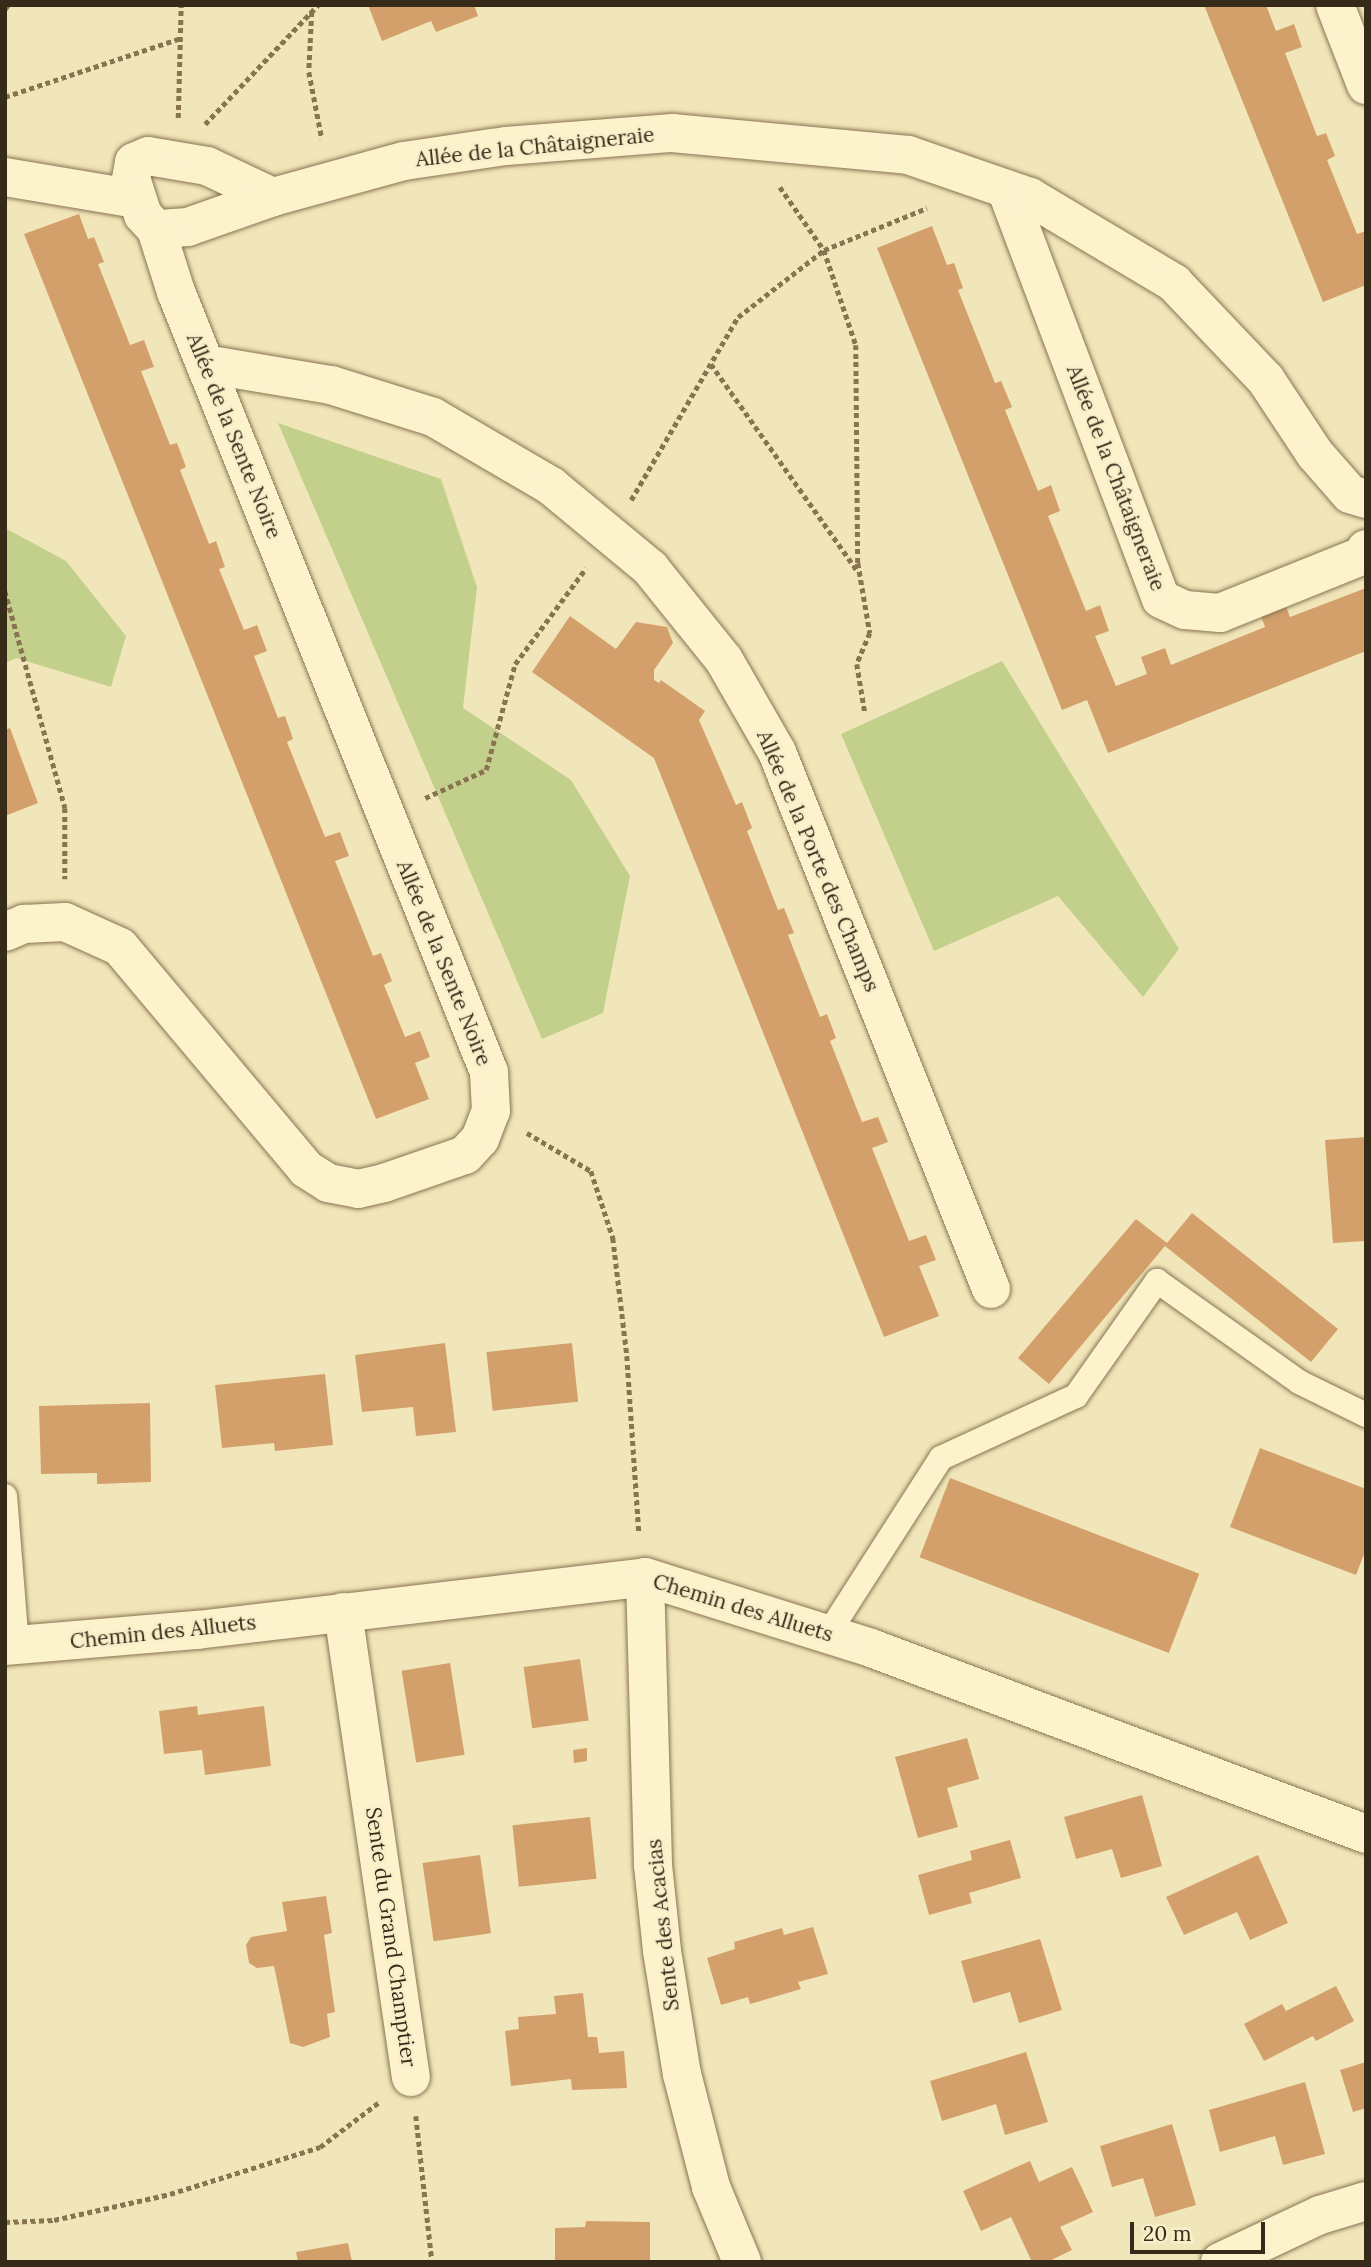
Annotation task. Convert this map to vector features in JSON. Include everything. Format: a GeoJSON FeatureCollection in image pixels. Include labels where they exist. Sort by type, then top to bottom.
{"type":"FeatureCollection","features":[{"type":"Feature","properties":{"kind":"street"},"geometry":{"type":"LineString","coordinates":[[1335,5],[1366,86]]}},
{"type":"Feature","properties":{"kind":"street","name":"Allée de la Châtaigneraie"},"geometry":{"type":"LineString","coordinates":[[5,177],[188,227],[273,197],[404,161],[506,146],[671,133],[908,155],[1030,197],[1174,284],[1266,380],[1315,454],[1350,494],[1366,499]]}},
{"type":"Feature","properties":{"kind":"street","name":"Allée de la Sente Noire"},"geometry":{"type":"LineString","coordinates":[[5,932],[24,924],[65,922],[120,947],[306,1169],[328,1183],[358,1189],[464,1155],[480,1139],[491,1111],[489,1072],[131,179],[134,162],[148,156],[173,157]]}},
{"type":"Feature","properties":{"kind":"street"},"geometry":{"type":"LineString","coordinates":[[173,157],[207,166],[273,197]]}},
{"type":"Feature","properties":{"kind":"street","name":"Allée de la Châtaigneraie"},"geometry":{"type":"LineString","coordinates":[[1006,188],[1161,599],[1185,610],[1220,614],[1362,556],[1366,549]]}},
{"type":"Feature","properties":{"kind":"street","name":"Allée de la Porte des Champs"},"geometry":{"type":"LineString","coordinates":[[205,363],[331,385],[433,417],[551,486],[612,533],[650,568],[724,660],[777,751],[991,1289]]}},
{"type":"Feature","properties":{"kind":"street","name":"Chemin des Alluets"},"geometry":{"type":"LineString","coordinates":[[11,1646],[645,1577],[828,1634],[1366,1834]]}},
{"type":"Feature","properties":{"kind":"street","name":"Sente des Acacias"},"geometry":{"type":"LineString","coordinates":[[645,1577],[653,1866],[662,1951],[682,2074],[711,2187],[742,2262]]}},
{"type":"Feature","properties":{"kind":"street","name":"Sente du Grand Champtier"},"geometry":{"type":"LineString","coordinates":[[342,1612],[411,2077]]}},
{"type":"Feature","properties":{"kind":"street"},"geometry":{"type":"LineString","coordinates":[[1220,2262],[1320,2215],[1366,2202]]}},
{"type":"Feature","properties":{"kind":"lane"},"geometry":{"type":"LineString","coordinates":[[828,1634],[941,1458],[1076,1396],[1157,1281],[1299,1382],[1366,1415]]}},
{"type":"Feature","properties":{"kind":"lane"},"geometry":{"type":"LineString","coordinates":[[5,1496],[11,1646]]}},
{"type":"Feature","properties":{"kind":"path"},"geometry":{"type":"LineString","coordinates":[[173,157],[181,5]]}},
{"type":"Feature","properties":{"kind":"path"},"geometry":{"type":"LineString","coordinates":[[173,157],[318,5]]}},
{"type":"Feature","properties":{"kind":"path"},"geometry":{"type":"LineString","coordinates":[[312,12],[309,72],[329,181]]}},
{"type":"Feature","properties":{"kind":"path"},"geometry":{"type":"LineString","coordinates":[[5,97],[181,38]]}},
{"type":"Feature","properties":{"kind":"path"},"geometry":{"type":"LineString","coordinates":[[748,141],[824,250],[856,345],[860,576],[870,633],[857,664],[865,713]]}},
{"type":"Feature","properties":{"kind":"path"},"geometry":{"type":"LineString","coordinates":[[386,816],[486,770],[515,664],[612,533],[738,317],[824,250],[935,205],[954,169]]}},
{"type":"Feature","properties":{"kind":"path"},"geometry":{"type":"LineString","coordinates":[[711,363],[860,576]]}},
{"type":"Feature","properties":{"kind":"path"},"geometry":{"type":"LineString","coordinates":[[5,590],[65,808],[65,922]]}},
{"type":"Feature","properties":{"kind":"path"},"geometry":{"type":"LineString","coordinates":[[491,1111],[591,1171],[613,1238],[645,1577]]}},
{"type":"Feature","properties":{"kind":"path"},"geometry":{"type":"LineString","coordinates":[[411,2077],[432,2262]]}},
{"type":"Feature","properties":{"kind":"path","name":"Sente du Grand Champtier"},"geometry":{"type":"LineString","coordinates":[[5,2222],[54,2220],[170,2194],[320,2147],[411,2077]]}},
{"type":"Feature","properties":{"kind":"green space"},"geometry":{"type":"Polygon","coordinates":[[[278,423],[441,479],[477,587],[463,708],[571,780],[630,876],[603,1013],[542,1039],[278,423]]]}},
{"type":"Feature","properties":{"kind":"green space"},"geometry":{"type":"Polygon","coordinates":[[[5,528],[66,561],[126,636],[111,687],[16,658],[5,663],[5,528]]]}},
{"type":"Feature","properties":{"kind":"green space"},"geometry":{"type":"Polygon","coordinates":[[[1002,661],[1179,949],[1143,997],[1058,896],[934,951],[841,734],[1002,661]]]}},
{"type":"Feature","properties":{"kind":"building"},"geometry":{"type":"Polygon","coordinates":[[[368,5],[474,5],[478,16],[436,32],[431,21],[382,41],[368,5]]]}},
{"type":"Feature","properties":{"kind":"building"},"geometry":{"type":"Polygon","coordinates":[[[1204,5],[1266,5],[1276,31],[1294,24],[1302,47],[1285,53],[1317,136],[1326,133],[1335,156],[1327,160],[1357,234],[1366,231],[1366,285],[1323,302],[1204,5]]]}},
{"type":"Feature","properties":{"kind":"building"},"geometry":{"type":"Polygon","coordinates":[[[79,214],[88,239],[94,237],[104,262],[98,264],[130,345],[144,340],[154,367],[141,371],[170,445],[177,443],[186,467],[180,470],[209,544],[216,541],[225,567],[219,569],[244,630],[257,625],[267,651],[254,656],[278,718],[285,716],[293,739],[287,742],[325,837],[340,832],[349,856],[335,861],[373,956],[381,953],[392,981],[384,985],[405,1037],[420,1031],[430,1057],[415,1063],[429,1099],[376,1119],[24,234],[79,214]]]}},
{"type":"Feature","properties":{"kind":"building"},"geometry":{"type":"Polygon","coordinates":[[[932,226],[947,265],[954,263],[963,288],[958,290],[995,383],[1001,381],[1012,407],[1005,410],[1038,491],[1051,485],[1060,511],[1048,516],[1086,611],[1100,605],[1109,631],[1095,636],[1116,686],[1147,674],[1141,657],[1165,648],[1171,665],[1265,627],[1259,611],[1284,601],[1290,617],[1366,588],[1366,651],[1108,753],[1087,700],[1062,710],[877,248],[932,226]]]}},
{"type":"Feature","properties":{"kind":"building"},"geometry":{"type":"Polygon","coordinates":[[[570,616],[616,649],[636,622],[667,627],[673,643],[654,670],[654,680],[659,683],[661,680],[705,711],[699,720],[736,805],[742,802],[752,828],[747,831],[778,910],[784,908],[794,933],[788,935],[820,1017],[827,1014],[836,1038],[830,1041],[862,1122],[878,1117],[888,1142],[872,1148],[909,1241],[926,1235],[936,1260],[919,1266],[939,1316],[884,1337],[654,758],[532,672],[570,616]]]}},
{"type":"Feature","properties":{"kind":"building"},"geometry":{"type":"Polygon","coordinates":[[[10,728],[38,803],[5,816],[5,730],[10,728]]]}},
{"type":"Feature","properties":{"kind":"building"},"geometry":{"type":"Polygon","coordinates":[[[1366,1137],[1366,1241],[1333,1243],[1325,1140],[1366,1137]]]}},
{"type":"Feature","properties":{"kind":"building"},"geometry":{"type":"Polygon","coordinates":[[[1192,1213],[1338,1329],[1311,1362],[1165,1246],[1049,1384],[1018,1358],[1136,1219],[1167,1243],[1192,1213]]]}},
{"type":"Feature","properties":{"kind":"building"},"geometry":{"type":"Polygon","coordinates":[[[445,1343],[456,1432],[416,1436],[413,1407],[362,1412],[355,1355],[445,1343]]]}},
{"type":"Feature","properties":{"kind":"building"},"geometry":{"type":"Polygon","coordinates":[[[572,1343],[578,1402],[493,1411],[486,1352],[572,1343]]]}},
{"type":"Feature","properties":{"kind":"building"},"geometry":{"type":"Polygon","coordinates":[[[325,1374],[333,1445],[275,1451],[274,1443],[222,1448],[215,1385],[325,1374]]]}},
{"type":"Feature","properties":{"kind":"building"},"geometry":{"type":"Polygon","coordinates":[[[150,1403],[151,1482],[97,1484],[97,1473],[41,1474],[39,1406],[150,1403]]]}},
{"type":"Feature","properties":{"kind":"building"},"geometry":{"type":"Polygon","coordinates":[[[1260,1448],[1366,1489],[1366,1549],[1356,1575],[1230,1527],[1260,1448]]]}},
{"type":"Feature","properties":{"kind":"building"},"geometry":{"type":"Polygon","coordinates":[[[950,1478],[1199,1574],[1169,1653],[920,1557],[950,1478]]]}},
{"type":"Feature","properties":{"kind":"building"},"geometry":{"type":"Polygon","coordinates":[[[580,1659],[589,1720],[532,1728],[524,1667],[580,1659]]]}},
{"type":"Feature","properties":{"kind":"building"},"geometry":{"type":"Polygon","coordinates":[[[450,1663],[465,1755],[416,1763],[402,1671],[450,1663]]]}},
{"type":"Feature","properties":{"kind":"building"},"geometry":{"type":"Polygon","coordinates":[[[197,1706],[198,1715],[264,1706],[271,1766],[205,1775],[202,1750],[164,1754],[159,1711],[197,1706]]]}},
{"type":"Feature","properties":{"kind":"building"},"geometry":{"type":"Polygon","coordinates":[[[967,1738],[979,1779],[947,1788],[958,1827],[918,1838],[895,1757],[967,1738]]]}},
{"type":"Feature","properties":{"kind":"building"},"geometry":{"type":"Polygon","coordinates":[[[587,1748],[587,1761],[574,1763],[573,1750],[587,1748]]]}},
{"type":"Feature","properties":{"kind":"building"},"geometry":{"type":"Polygon","coordinates":[[[1142,1795],[1162,1866],[1121,1878],[1112,1849],[1076,1859],[1064,1817],[1142,1795]]]}},
{"type":"Feature","properties":{"kind":"building"},"geometry":{"type":"Polygon","coordinates":[[[590,1817],[596,1879],[519,1887],[512,1825],[590,1817]]]}},
{"type":"Feature","properties":{"kind":"building"},"geometry":{"type":"Polygon","coordinates":[[[1010,1840],[1021,1878],[969,1893],[972,1903],[929,1915],[918,1875],[972,1860],[970,1851],[1010,1840]]]}},
{"type":"Feature","properties":{"kind":"building"},"geometry":{"type":"Polygon","coordinates":[[[480,1855],[491,1933],[434,1941],[423,1863],[480,1855]]]}},
{"type":"Feature","properties":{"kind":"building"},"geometry":{"type":"Polygon","coordinates":[[[1258,1855],[1288,1923],[1250,1940],[1237,1912],[1184,1935],[1166,1897],[1258,1855]]]}},
{"type":"Feature","properties":{"kind":"building"},"geometry":{"type":"Polygon","coordinates":[[[326,1896],[332,1933],[324,1935],[335,2012],[327,2014],[330,2037],[303,2047],[290,2043],[274,1966],[257,1968],[249,1963],[246,1945],[251,1937],[287,1931],[282,1902],[326,1896]]]}},
{"type":"Feature","properties":{"kind":"building"},"geometry":{"type":"Polygon","coordinates":[[[813,1927],[828,1974],[798,1982],[801,1989],[750,2004],[748,1997],[721,2005],[707,1958],[735,1949],[734,1942],[782,1928],[784,1935],[813,1927]]]}},
{"type":"Feature","properties":{"kind":"building"},"geometry":{"type":"Polygon","coordinates":[[[1040,1939],[1062,2010],[1019,2023],[1010,1992],[973,2003],[961,1961],[1040,1939]]]}},
{"type":"Feature","properties":{"kind":"building"},"geometry":{"type":"Polygon","coordinates":[[[1336,1986],[1354,2021],[1316,2041],[1313,2036],[1264,2061],[1244,2024],[1282,2004],[1286,2011],[1336,1986]]]}},
{"type":"Feature","properties":{"kind":"building"},"geometry":{"type":"Polygon","coordinates":[[[583,1993],[588,2037],[597,2037],[599,2053],[624,2051],[627,2088],[572,2090],[571,2079],[511,2086],[505,2031],[519,2029],[518,2017],[556,2014],[554,1996],[583,1993]]]}},
{"type":"Feature","properties":{"kind":"building"},"geometry":{"type":"Polygon","coordinates":[[[1026,2052],[1048,2122],[1005,2135],[996,2104],[942,2121],[930,2081],[1026,2052]]]}},
{"type":"Feature","properties":{"kind":"building"},"geometry":{"type":"Polygon","coordinates":[[[1366,2062],[1366,2108],[1353,2112],[1340,2070],[1366,2062]]]}},
{"type":"Feature","properties":{"kind":"building"},"geometry":{"type":"Polygon","coordinates":[[[1305,2082],[1325,2154],[1283,2165],[1275,2136],[1220,2152],[1209,2110],[1305,2082]]]}},
{"type":"Feature","properties":{"kind":"building"},"geometry":{"type":"Polygon","coordinates":[[[1172,2124],[1196,2205],[1155,2217],[1143,2178],[1112,2187],[1100,2146],[1172,2124]]]}},
{"type":"Feature","properties":{"kind":"building"},"geometry":{"type":"Polygon","coordinates":[[[1030,2161],[1039,2182],[1072,2167],[1093,2212],[1060,2227],[1072,2250],[1047,2262],[1032,2262],[1011,2217],[981,2231],[963,2191],[1030,2161]]]}},
{"type":"Feature","properties":{"kind":"building"},"geometry":{"type":"Polygon","coordinates":[[[586,2221],[650,2222],[650,2262],[555,2262],[555,2228],[585,2227],[586,2221]]]}},
{"type":"Feature","properties":{"kind":"building"},"geometry":{"type":"Polygon","coordinates":[[[348,2243],[352,2262],[298,2262],[296,2252],[348,2243]]]}}]}
